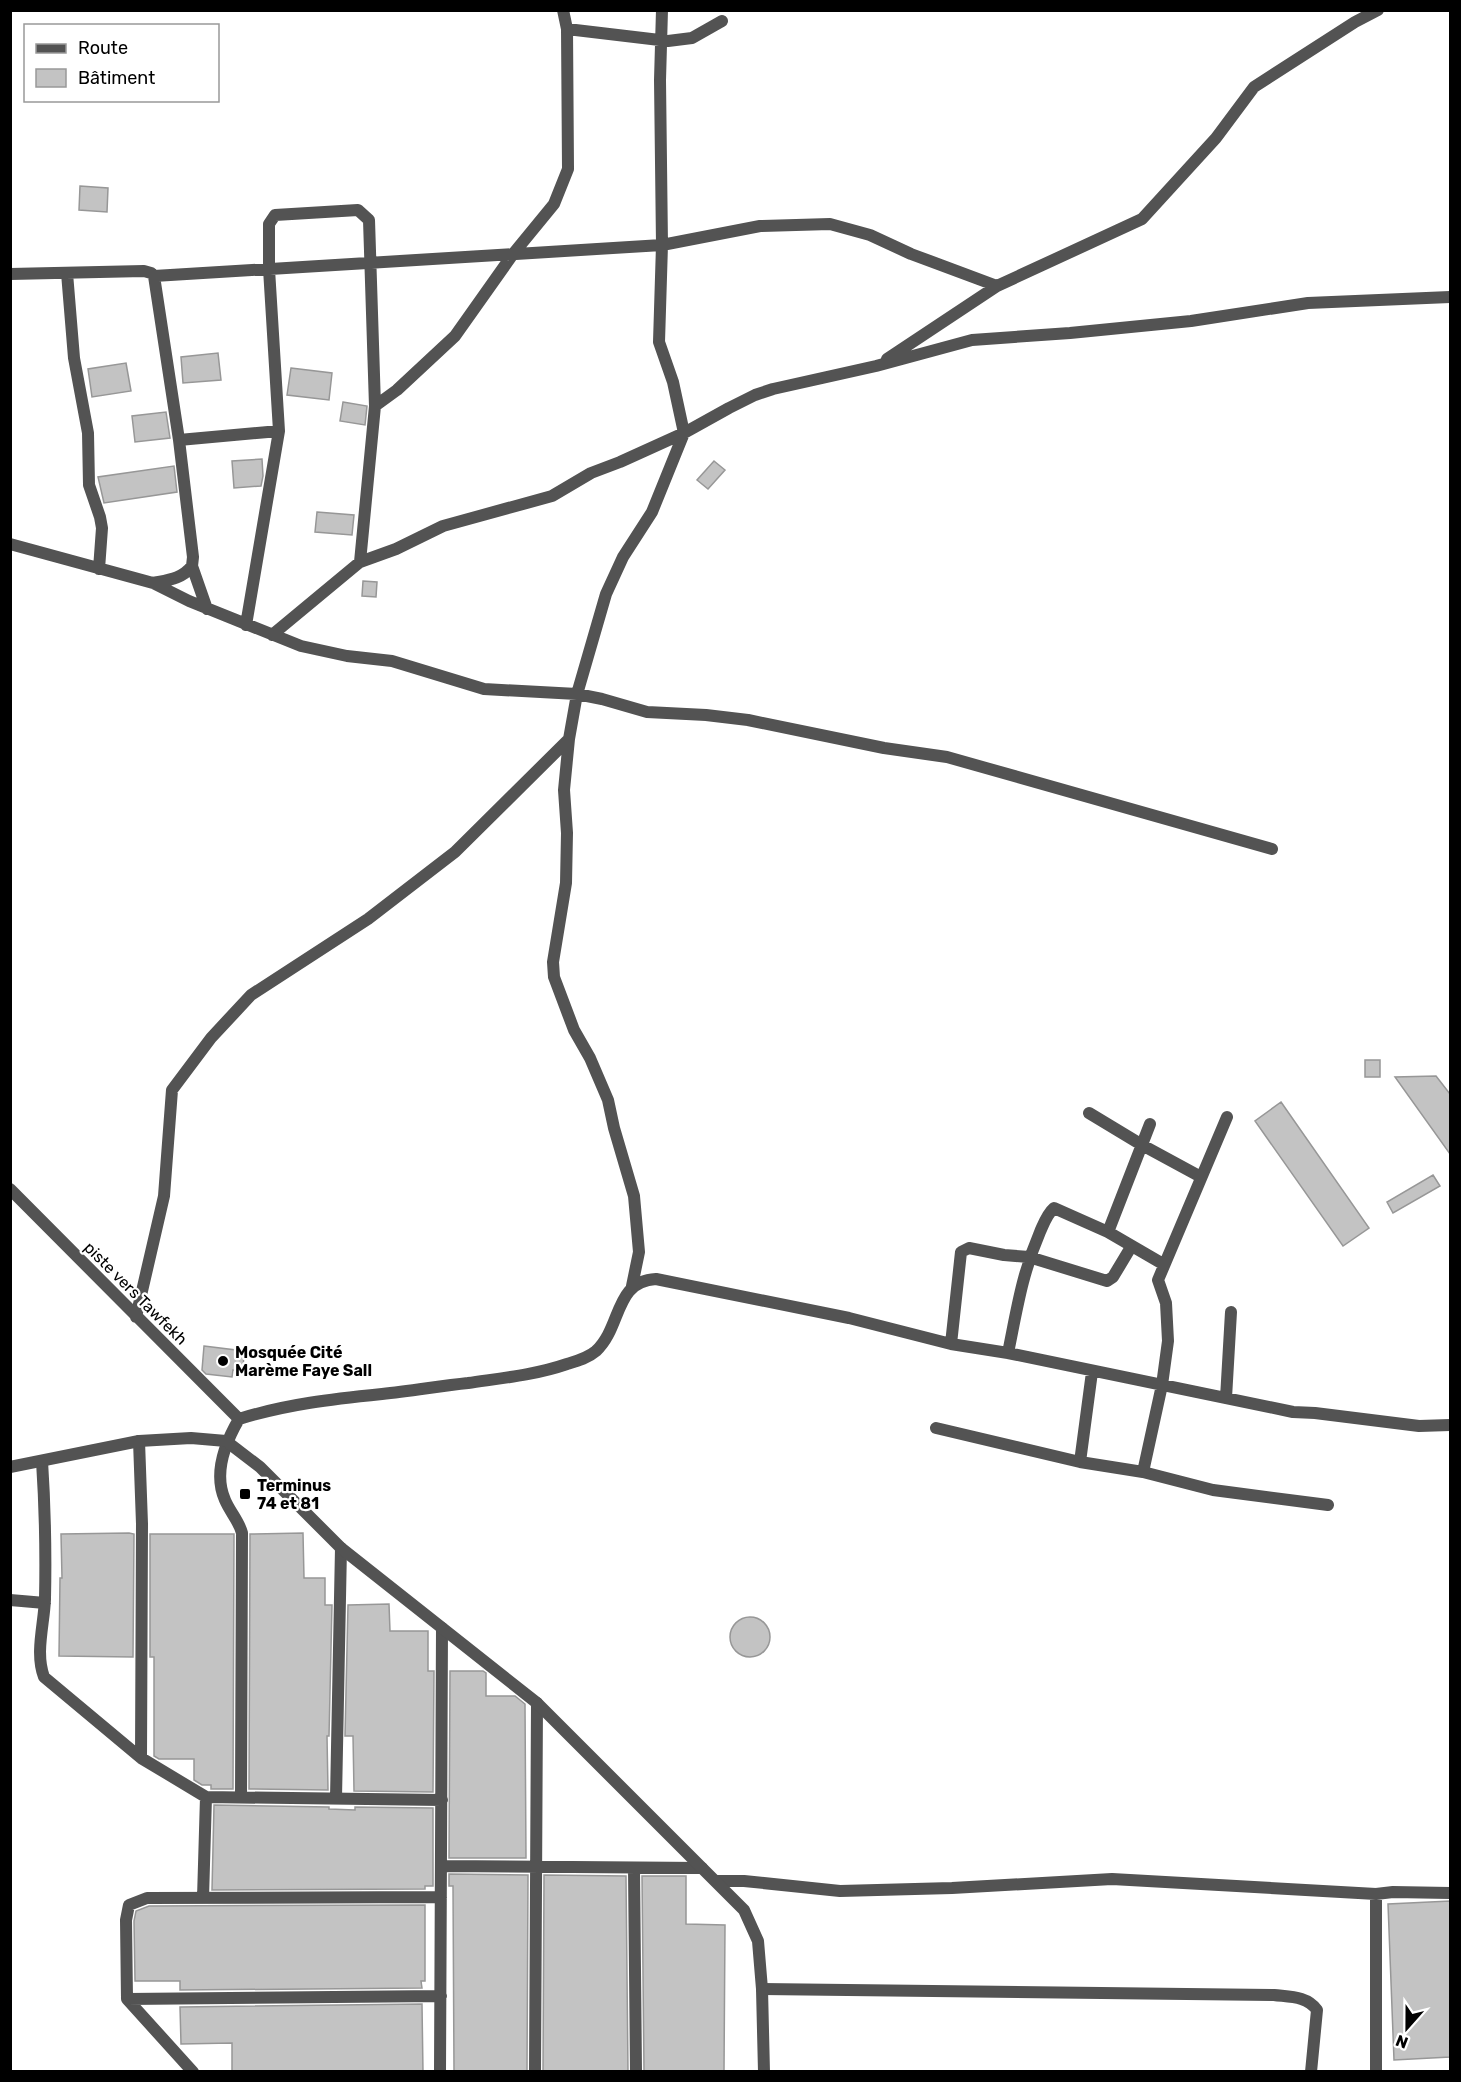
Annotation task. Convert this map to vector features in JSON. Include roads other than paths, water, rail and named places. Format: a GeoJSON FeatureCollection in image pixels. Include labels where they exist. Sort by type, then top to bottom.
{"type":"FeatureCollection","features":[{"type":"Feature","properties":{"kind":"street"},"geometry":{"type":"LineString","coordinates":[[375,406],[397,390],[455,336],[513,254],[554,204],[568,170],[567,29],[563,10]]}},
{"type":"Feature","properties":{"kind":"street"},"geometry":{"type":"LineString","coordinates":[[241,1797],[242,1533],[240,1524],[222,1492],[221,1466],[226,1441],[239,1419],[323,1399],[382,1394],[524,1375],[561,1366],[584,1358],[602,1344],[632,1286],[639,1252],[634,1196],[623,1164],[608,1100],[590,1058],[574,1030],[554,977],[554,949],[567,883],[564,790],[569,739],[577,694],[606,594],[623,557],[652,512],[684,433],[673,382],[659,342],[662,245],[660,39],[662,10]]}},
{"type":"Feature","properties":{"kind":"street"},"geometry":{"type":"LineString","coordinates":[[876,366],[997,286],[1142,219],[1216,138],[1254,87],[1355,22],[1378,10]]}},
{"type":"Feature","properties":{"kind":"street"},"geometry":{"type":"LineString","coordinates":[[567,29],[668,41],[692,38],[722,21]]}},
{"type":"Feature","properties":{"kind":"street"},"geometry":{"type":"LineString","coordinates":[[246,625],[279,431],[269,269],[269,224],[274,215],[358,210],[369,220],[375,406],[360,562]]}},
{"type":"Feature","properties":{"kind":"street"},"geometry":{"type":"LineString","coordinates":[[10,274],[144,272],[154,276],[371,263],[662,245],[760,226],[830,224],[870,235],[911,254],[997,286]]}},
{"type":"Feature","properties":{"kind":"street"},"geometry":{"type":"LineString","coordinates":[[67,273],[74,358],[88,433],[89,484],[102,528],[99,569]]}},
{"type":"Feature","properties":{"kind":"street"},"geometry":{"type":"LineString","coordinates":[[154,276],[179,440],[193,557],[192,566],[207,609]]}},
{"type":"Feature","properties":{"kind":"street"},"geometry":{"type":"LineString","coordinates":[[272,635],[360,562],[396,549],[443,526],[552,496],[591,473],[684,433],[754,395],[972,340],[1097,331],[1191,321],[1308,303],[1450,297]]}},
{"type":"Feature","properties":{"kind":"street"},"geometry":{"type":"LineString","coordinates":[[179,440],[279,431]]}},
{"type":"Feature","properties":{"kind":"street"},"geometry":{"type":"LineString","coordinates":[[10,544],[153,583],[207,609],[301,646],[347,656],[392,661],[483,689],[577,694],[647,712],[748,720],[884,748],[948,757],[1272,849]]}},
{"type":"Feature","properties":{"kind":"street"},"geometry":{"type":"LineString","coordinates":[[153,583],[181,576],[187,573],[192,566]]}},
{"type":"Feature","properties":{"kind":"street"},"geometry":{"type":"LineString","coordinates":[[136,1317],[164,1196],[172,1090],[210,1038],[251,995],[368,919],[455,852],[569,739]]}},
{"type":"Feature","properties":{"kind":"street"},"geometry":{"type":"LineString","coordinates":[[1089,1113],[1201,1178]]}},
{"type":"Feature","properties":{"kind":"street"},"geometry":{"type":"LineString","coordinates":[[1143,1472],[1162,1385],[1168,1341],[1166,1303],[1158,1280],[1227,1117]]}},
{"type":"Feature","properties":{"kind":"street"},"geometry":{"type":"LineString","coordinates":[[1108,1232],[1150,1124]]}},
{"type":"Feature","properties":{"kind":"street","name":"piste vers Tawfekh"},"geometry":{"type":"LineString","coordinates":[[10,1189],[239,1419]]}},
{"type":"Feature","properties":{"kind":"street"},"geometry":{"type":"LineString","coordinates":[[1008,1353],[1020,1285],[1029,1257],[1048,1214],[1054,1208],[1108,1232],[1163,1264]]}},
{"type":"Feature","properties":{"kind":"street"},"geometry":{"type":"LineString","coordinates":[[951,1344],[961,1252],[964,1249],[1029,1257],[1107,1281],[1113,1277],[1131,1247]]}},
{"type":"Feature","properties":{"kind":"street"},"geometry":{"type":"LineString","coordinates":[[632,1286],[642,1281],[656,1279],[849,1318],[951,1344],[1008,1353],[1293,1412],[1419,1426],[1450,1425]]}},
{"type":"Feature","properties":{"kind":"street"},"geometry":{"type":"LineString","coordinates":[[1226,1398],[1232,1312]]}},
{"type":"Feature","properties":{"kind":"street"},"geometry":{"type":"LineString","coordinates":[[1080,1462],[1092,1372]]}},
{"type":"Feature","properties":{"kind":"street"},"geometry":{"type":"LineString","coordinates":[[936,1428],[1080,1462],[1143,1472],[1213,1490],[1328,1505]]}},
{"type":"Feature","properties":{"kind":"street"},"geometry":{"type":"LineString","coordinates":[[10,1467],[139,1441],[190,1438],[226,1441],[260,1467],[341,1548],[537,1703],[744,1910],[758,1941],[764,2072]]}},
{"type":"Feature","properties":{"kind":"street"},"geometry":{"type":"LineString","coordinates":[[139,1441],[142,1524],[141,1758]]}},
{"type":"Feature","properties":{"kind":"street"},"geometry":{"type":"LineString","coordinates":[[42,1461],[46,1523],[45,1603],[40,1666],[44,1677],[141,1758],[206,1797],[442,1800]]}},
{"type":"Feature","properties":{"kind":"street"},"geometry":{"type":"LineString","coordinates":[[336,1798],[341,1548]]}},
{"type":"Feature","properties":{"kind":"street"},"geometry":{"type":"LineString","coordinates":[[10,1600],[45,1603]]}},
{"type":"Feature","properties":{"kind":"street"},"geometry":{"type":"LineString","coordinates":[[441,2072],[442,1628]]}},
{"type":"Feature","properties":{"kind":"street"},"geometry":{"type":"LineString","coordinates":[[535,2072],[537,1703]]}},
{"type":"Feature","properties":{"kind":"street"},"geometry":{"type":"LineString","coordinates":[[203,1898],[206,1797]]}},
{"type":"Feature","properties":{"kind":"street"},"geometry":{"type":"LineString","coordinates":[[441,1866],[702,1868]]}},
{"type":"Feature","properties":{"kind":"street"},"geometry":{"type":"LineString","coordinates":[[634,1868],[636,2072]]}},
{"type":"Feature","properties":{"kind":"street"},"geometry":{"type":"LineString","coordinates":[[716,1881],[744,1881],[840,1891],[952,1888],[1112,1879],[1376,1894],[1450,1893]]}},
{"type":"Feature","properties":{"kind":"street"},"geometry":{"type":"LineString","coordinates":[[1376,1894],[1376,2072]]}},
{"type":"Feature","properties":{"kind":"street"},"geometry":{"type":"LineString","coordinates":[[193,2072],[127,1999],[126,1920],[128,1906],[147,1898],[441,1897]]}},
{"type":"Feature","properties":{"kind":"street"},"geometry":{"type":"LineString","coordinates":[[762,1989],[1284,1996],[1312,2002],[1317,2010],[1311,2072]]}},
{"type":"Feature","properties":{"kind":"street"},"geometry":{"type":"LineString","coordinates":[[127,1999],[441,1996]]}},
{"type":"Feature","properties":{"kind":"place","name":"Mosquée Cité Marème Faye Sall"},"geometry":{"type":"Point","coordinates":[223,1361]}},
{"type":"Feature","properties":{"kind":"place","name":"Terminus 74 et 81"},"geometry":{"type":"Point","coordinates":[245,1494]}}]}
